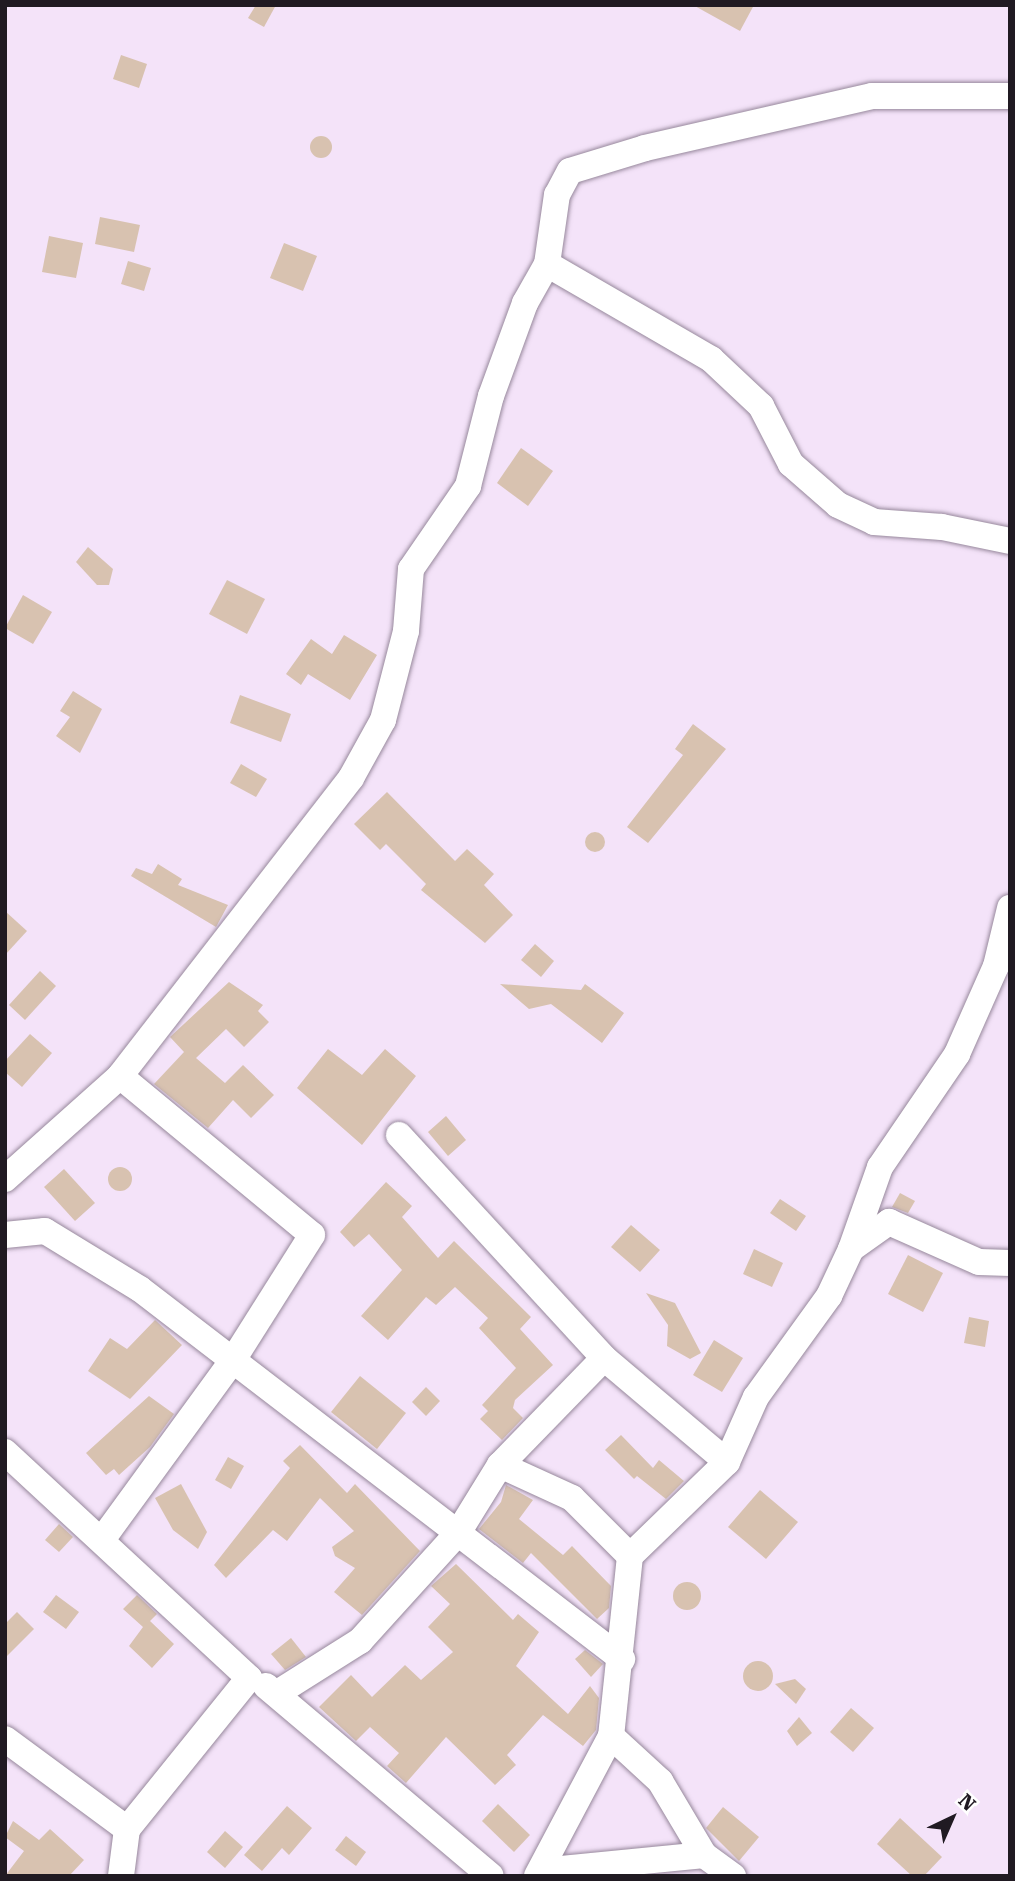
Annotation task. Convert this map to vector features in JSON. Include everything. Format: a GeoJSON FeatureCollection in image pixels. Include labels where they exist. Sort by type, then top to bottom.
{"type":"FeatureCollection","features":[{"type":"Feature","properties":{"kind":"street"},"geometry":{"type":"LineString","coordinates":[[5,1179],[120,1076],[351,778],[383,720],[406,631],[411,569],[468,485],[494,387],[525,303],[547,264],[557,195],[570,171],[645,148],[872,96],[1010,96]]}},
{"type":"Feature","properties":{"kind":"street"},"geometry":{"type":"LineString","coordinates":[[547,264],[711,359],[761,406],[791,464],[838,505],[874,522],[942,527],[1010,541]]}},
{"type":"Feature","properties":{"kind":"street"},"geometry":{"type":"LineString","coordinates":[[539,1873],[611,1736],[622,1659],[630,1556],[727,1462],[756,1397],[829,1296],[851,1250],[880,1167],[957,1055],[1003,959],[1010,908]]}},
{"type":"Feature","properties":{"kind":"street"},"geometry":{"type":"LineString","coordinates":[[103,1538],[233,1360],[312,1236],[120,1076]]}},
{"type":"Feature","properties":{"kind":"street"},"geometry":{"type":"LineString","coordinates":[[399,1135],[604,1358],[727,1462]]}},
{"type":"Feature","properties":{"kind":"street"},"geometry":{"type":"LineString","coordinates":[[851,1250],[889,1222],[979,1262],[1010,1263]]}},
{"type":"Feature","properties":{"kind":"street"},"geometry":{"type":"LineString","coordinates":[[5,1234],[45,1231],[140,1289],[622,1659]]}},
{"type":"Feature","properties":{"kind":"street"},"geometry":{"type":"LineString","coordinates":[[279,1692],[360,1641],[458,1533],[500,1465],[604,1358]]}},
{"type":"Feature","properties":{"kind":"street"},"geometry":{"type":"LineString","coordinates":[[5,1452],[103,1538],[248,1678],[279,1692],[491,1876]]}},
{"type":"Feature","properties":{"kind":"street"},"geometry":{"type":"LineString","coordinates":[[500,1465],[572,1498],[630,1556]]}},
{"type":"Feature","properties":{"kind":"street"},"geometry":{"type":"LineString","coordinates":[[121,1876],[127,1829],[248,1678]]}},
{"type":"Feature","properties":{"kind":"street"},"geometry":{"type":"LineString","coordinates":[[611,1736],[660,1781],[704,1855],[733,1876]]}},
{"type":"Feature","properties":{"kind":"street"},"geometry":{"type":"LineString","coordinates":[[5,1738],[127,1829]]}},
{"type":"Feature","properties":{"kind":"street"},"geometry":{"type":"LineString","coordinates":[[539,1873],[704,1855]]}},
{"type":"Feature","properties":{"kind":"building"},"geometry":{"type":"Polygon","coordinates":[[[256,5],[276,5],[264,27],[248,18],[256,5]]]}},
{"type":"Feature","properties":{"kind":"building"},"geometry":{"type":"Polygon","coordinates":[[[693,5],[754,5],[740,31],[693,5]]]}},
{"type":"Feature","properties":{"kind":"building"},"geometry":{"type":"Polygon","coordinates":[[[121,55],[147,64],[139,88],[113,79],[121,55]]]}},
{"type":"Feature","properties":{"kind":"building"},"geometry":{"type":"Polygon","coordinates":[[[321,136],[329,139],[332,147],[329,155],[321,158],[313,155],[310,147],[313,139],[321,136]]]}},
{"type":"Feature","properties":{"kind":"building"},"geometry":{"type":"Polygon","coordinates":[[[100,217],[140,225],[134,252],[95,244],[100,217]]]}},
{"type":"Feature","properties":{"kind":"building"},"geometry":{"type":"Polygon","coordinates":[[[49,236],[83,243],[76,278],[42,272],[49,236]]]}},
{"type":"Feature","properties":{"kind":"building"},"geometry":{"type":"Polygon","coordinates":[[[284,243],[317,256],[303,291],[270,278],[284,243]]]}},
{"type":"Feature","properties":{"kind":"building"},"geometry":{"type":"Polygon","coordinates":[[[128,261],[151,268],[144,291],[121,284],[128,261]]]}},
{"type":"Feature","properties":{"kind":"building"},"geometry":{"type":"Polygon","coordinates":[[[521,448],[553,471],[528,506],[497,483],[521,448]]]}},
{"type":"Feature","properties":{"kind":"building"},"geometry":{"type":"Polygon","coordinates":[[[88,547],[113,569],[109,585],[97,585],[76,562],[88,547]]]}},
{"type":"Feature","properties":{"kind":"building"},"geometry":{"type":"Polygon","coordinates":[[[227,580],[265,599],[247,634],[209,614],[227,580]]]}},
{"type":"Feature","properties":{"kind":"building"},"geometry":{"type":"Polygon","coordinates":[[[23,595],[52,612],[33,644],[5,628],[23,595]]]}},
{"type":"Feature","properties":{"kind":"building"},"geometry":{"type":"Polygon","coordinates":[[[344,635],[377,655],[350,700],[308,674],[301,685],[286,674],[311,639],[332,654],[344,635]]]}},
{"type":"Feature","properties":{"kind":"building"},"geometry":{"type":"Polygon","coordinates":[[[73,691],[102,709],[80,753],[56,736],[70,717],[60,711],[73,691]]]}},
{"type":"Feature","properties":{"kind":"building"},"geometry":{"type":"Polygon","coordinates":[[[240,695],[291,714],[281,742],[230,723],[240,695]]]}},
{"type":"Feature","properties":{"kind":"building"},"geometry":{"type":"Polygon","coordinates":[[[693,724],[726,749],[648,843],[627,827],[683,755],[675,749],[693,724]]]}},
{"type":"Feature","properties":{"kind":"building"},"geometry":{"type":"Polygon","coordinates":[[[241,764],[267,779],[256,797],[230,783],[241,764]]]}},
{"type":"Feature","properties":{"kind":"building"},"geometry":{"type":"Polygon","coordinates":[[[387,792],[455,861],[467,849],[494,874],[484,885],[513,915],[485,943],[421,890],[426,884],[386,844],[380,850],[354,824],[387,792]]]}},
{"type":"Feature","properties":{"kind":"building"},"geometry":{"type":"Polygon","coordinates":[[[591,832],[599,832],[605,842],[599,852],[591,852],[585,846],[585,838],[591,832]]]}},
{"type":"Feature","properties":{"kind":"building"},"geometry":{"type":"Polygon","coordinates":[[[158,864],[182,879],[178,885],[228,905],[216,927],[131,876],[136,868],[152,874],[158,864]]]}},
{"type":"Feature","properties":{"kind":"building"},"geometry":{"type":"Polygon","coordinates":[[[5,911],[27,931],[5,955],[5,911]]]}},
{"type":"Feature","properties":{"kind":"building"},"geometry":{"type":"Polygon","coordinates":[[[535,944],[554,961],[541,977],[521,960],[535,944]]]}},
{"type":"Feature","properties":{"kind":"building"},"geometry":{"type":"Polygon","coordinates":[[[40,971],[56,986],[25,1020],[9,1005],[40,971]]]}},
{"type":"Feature","properties":{"kind":"building"},"geometry":{"type":"Polygon","coordinates":[[[229,982],[263,1005],[258,1011],[269,1022],[244,1047],[226,1029],[196,1058],[225,1083],[243,1065],[274,1095],[251,1118],[233,1100],[208,1128],[154,1084],[184,1052],[170,1037],[229,982]]]}},
{"type":"Feature","properties":{"kind":"building"},"geometry":{"type":"Polygon","coordinates":[[[500,984],[581,990],[585,984],[624,1013],[602,1043],[551,1004],[529,1009],[500,984]]]}},
{"type":"Feature","properties":{"kind":"building"},"geometry":{"type":"Polygon","coordinates":[[[30,1034],[52,1053],[22,1087],[5,1072],[5,1061],[30,1034]]]}},
{"type":"Feature","properties":{"kind":"building"},"geometry":{"type":"Polygon","coordinates":[[[328,1049],[362,1075],[385,1049],[416,1076],[362,1145],[297,1088],[328,1049]]]}},
{"type":"Feature","properties":{"kind":"building"},"geometry":{"type":"Polygon","coordinates":[[[446,1116],[466,1140],[448,1156],[428,1132],[446,1116]]]}},
{"type":"Feature","properties":{"kind":"building"},"geometry":{"type":"Polygon","coordinates":[[[120,1167],[131,1174],[132,1179],[125,1190],[120,1191],[109,1184],[108,1179],[115,1168],[120,1167]]]}},
{"type":"Feature","properties":{"kind":"building"},"geometry":{"type":"Polygon","coordinates":[[[64,1169],[95,1203],[75,1221],[44,1187],[64,1169]]]}},
{"type":"Feature","properties":{"kind":"building"},"geometry":{"type":"Polygon","coordinates":[[[386,1182],[412,1206],[402,1217],[438,1258],[454,1241],[531,1317],[520,1329],[553,1365],[515,1400],[513,1408],[523,1418],[502,1440],[480,1419],[488,1411],[482,1405],[516,1368],[479,1328],[488,1318],[455,1287],[436,1305],[426,1297],[388,1340],[361,1316],[402,1270],[369,1234],[354,1247],[340,1232],[386,1182]]]}},
{"type":"Feature","properties":{"kind":"building"},"geometry":{"type":"Polygon","coordinates":[[[900,1193],[915,1201],[908,1213],[892,1207],[900,1193]]]}},
{"type":"Feature","properties":{"kind":"building"},"geometry":{"type":"Polygon","coordinates":[[[780,1199],[806,1216],[796,1231],[770,1213],[780,1199]]]}},
{"type":"Feature","properties":{"kind":"building"},"geometry":{"type":"Polygon","coordinates":[[[631,1225],[660,1250],[640,1272],[611,1247],[631,1225]]]}},
{"type":"Feature","properties":{"kind":"building"},"geometry":{"type":"Polygon","coordinates":[[[754,1249],[783,1263],[772,1287],[743,1274],[754,1249]]]}},
{"type":"Feature","properties":{"kind":"building"},"geometry":{"type":"Polygon","coordinates":[[[908,1255],[943,1273],[923,1312],[888,1294],[908,1255]]]}},
{"type":"Feature","properties":{"kind":"building"},"geometry":{"type":"Polygon","coordinates":[[[646,1293],[675,1303],[701,1353],[690,1359],[667,1346],[668,1325],[646,1293]]]}},
{"type":"Feature","properties":{"kind":"building"},"geometry":{"type":"Polygon","coordinates":[[[969,1317],[989,1321],[985,1347],[964,1343],[969,1317]]]}},
{"type":"Feature","properties":{"kind":"building"},"geometry":{"type":"Polygon","coordinates":[[[155,1320],[182,1345],[130,1399],[88,1371],[110,1338],[127,1349],[155,1320]]]}},
{"type":"Feature","properties":{"kind":"building"},"geometry":{"type":"Polygon","coordinates":[[[714,1340],[743,1358],[722,1392],[693,1375],[714,1340]]]}},
{"type":"Feature","properties":{"kind":"building"},"geometry":{"type":"Polygon","coordinates":[[[360,1376],[406,1413],[377,1449],[331,1412],[360,1376]]]}},
{"type":"Feature","properties":{"kind":"building"},"geometry":{"type":"Polygon","coordinates":[[[426,1387],[440,1401],[426,1416],[412,1402],[426,1387]]]}},
{"type":"Feature","properties":{"kind":"building"},"geometry":{"type":"Polygon","coordinates":[[[149,1396],[174,1414],[150,1447],[119,1475],[114,1469],[106,1475],[86,1453],[149,1396]]]}},
{"type":"Feature","properties":{"kind":"building"},"geometry":{"type":"Polygon","coordinates":[[[621,1435],[653,1468],[659,1460],[684,1481],[666,1499],[637,1476],[634,1479],[605,1450],[621,1435]]]}},
{"type":"Feature","properties":{"kind":"building"},"geometry":{"type":"Polygon","coordinates":[[[300,1445],[347,1493],[355,1484],[420,1551],[362,1615],[334,1592],[355,1568],[335,1556],[332,1547],[354,1531],[320,1498],[287,1541],[273,1530],[226,1578],[214,1565],[290,1468],[283,1461],[300,1445]]]}},
{"type":"Feature","properties":{"kind":"building"},"geometry":{"type":"Polygon","coordinates":[[[228,1457],[244,1466],[231,1489],[215,1480],[228,1457]]]}},
{"type":"Feature","properties":{"kind":"building"},"geometry":{"type":"Polygon","coordinates":[[[181,1484],[207,1532],[198,1549],[173,1530],[155,1498],[181,1484]]]}},
{"type":"Feature","properties":{"kind":"building"},"geometry":{"type":"Polygon","coordinates":[[[506,1485],[533,1500],[519,1519],[563,1555],[572,1546],[611,1586],[609,1608],[597,1619],[531,1553],[523,1563],[479,1529],[501,1502],[506,1485]]]}},
{"type":"Feature","properties":{"kind":"building"},"geometry":{"type":"Polygon","coordinates":[[[760,1490],[798,1522],[766,1559],[728,1527],[760,1490]]]}},
{"type":"Feature","properties":{"kind":"building"},"geometry":{"type":"Polygon","coordinates":[[[59,1524],[73,1537],[59,1552],[45,1540],[59,1524]]]}},
{"type":"Feature","properties":{"kind":"building"},"geometry":{"type":"Polygon","coordinates":[[[456,1564],[513,1620],[518,1614],[539,1632],[516,1666],[568,1714],[590,1686],[599,1698],[596,1730],[583,1746],[543,1715],[507,1755],[516,1765],[495,1785],[446,1737],[406,1783],[387,1766],[399,1753],[370,1727],[356,1741],[319,1707],[351,1675],[372,1697],[405,1665],[421,1680],[453,1652],[428,1627],[450,1604],[431,1586],[456,1564]]]}},
{"type":"Feature","properties":{"kind":"building"},"geometry":{"type":"Polygon","coordinates":[[[687,1582],[697,1586],[701,1596],[697,1606],[687,1610],[677,1606],[673,1596],[677,1586],[687,1582]]]}},
{"type":"Feature","properties":{"kind":"building"},"geometry":{"type":"Polygon","coordinates":[[[56,1595],[79,1612],[66,1629],[43,1612],[56,1595]]]}},
{"type":"Feature","properties":{"kind":"building"},"geometry":{"type":"Polygon","coordinates":[[[137,1595],[157,1614],[150,1621],[174,1644],[152,1668],[129,1646],[143,1627],[123,1609],[137,1595]]]}},
{"type":"Feature","properties":{"kind":"building"},"geometry":{"type":"Polygon","coordinates":[[[17,1612],[34,1629],[5,1658],[5,1624],[17,1612]]]}},
{"type":"Feature","properties":{"kind":"building"},"geometry":{"type":"Polygon","coordinates":[[[291,1638],[306,1657],[285,1670],[271,1654],[291,1638]]]}},
{"type":"Feature","properties":{"kind":"building"},"geometry":{"type":"Polygon","coordinates":[[[585,1650],[603,1664],[591,1677],[575,1659],[585,1650]]]}},
{"type":"Feature","properties":{"kind":"building"},"geometry":{"type":"Polygon","coordinates":[[[758,1661],[764,1662],[772,1670],[772,1682],[764,1690],[758,1691],[752,1690],[744,1682],[743,1676],[744,1670],[752,1662],[758,1661]]]}},
{"type":"Feature","properties":{"kind":"building"},"geometry":{"type":"Polygon","coordinates":[[[795,1679],[806,1689],[796,1704],[775,1684],[795,1679]]]}},
{"type":"Feature","properties":{"kind":"building"},"geometry":{"type":"Polygon","coordinates":[[[851,1708],[874,1728],[853,1752],[830,1732],[851,1708]]]}},
{"type":"Feature","properties":{"kind":"building"},"geometry":{"type":"Polygon","coordinates":[[[799,1717],[812,1733],[797,1746],[787,1731],[799,1717]]]}},
{"type":"Feature","properties":{"kind":"building"},"geometry":{"type":"Polygon","coordinates":[[[498,1804],[530,1835],[514,1852],[482,1821],[498,1804]]]}},
{"type":"Feature","properties":{"kind":"building"},"geometry":{"type":"Polygon","coordinates":[[[287,1806],[312,1828],[289,1855],[282,1848],[262,1871],[244,1855],[287,1806]]]}},
{"type":"Feature","properties":{"kind":"building"},"geometry":{"type":"Polygon","coordinates":[[[723,1807],[759,1837],[739,1861],[706,1828],[723,1807]]]}},
{"type":"Feature","properties":{"kind":"building"},"geometry":{"type":"Polygon","coordinates":[[[900,1818],[942,1857],[924,1876],[912,1876],[877,1844],[900,1818]]]}},
{"type":"Feature","properties":{"kind":"building"},"geometry":{"type":"Polygon","coordinates":[[[13,1821],[39,1840],[50,1829],[84,1860],[69,1876],[5,1876],[24,1851],[5,1837],[13,1821]]]}},
{"type":"Feature","properties":{"kind":"building"},"geometry":{"type":"Polygon","coordinates":[[[225,1831],[243,1847],[225,1868],[207,1852],[225,1831]]]}},
{"type":"Feature","properties":{"kind":"building"},"geometry":{"type":"Polygon","coordinates":[[[346,1836],[366,1852],[356,1866],[335,1850],[346,1836]]]}}]}
